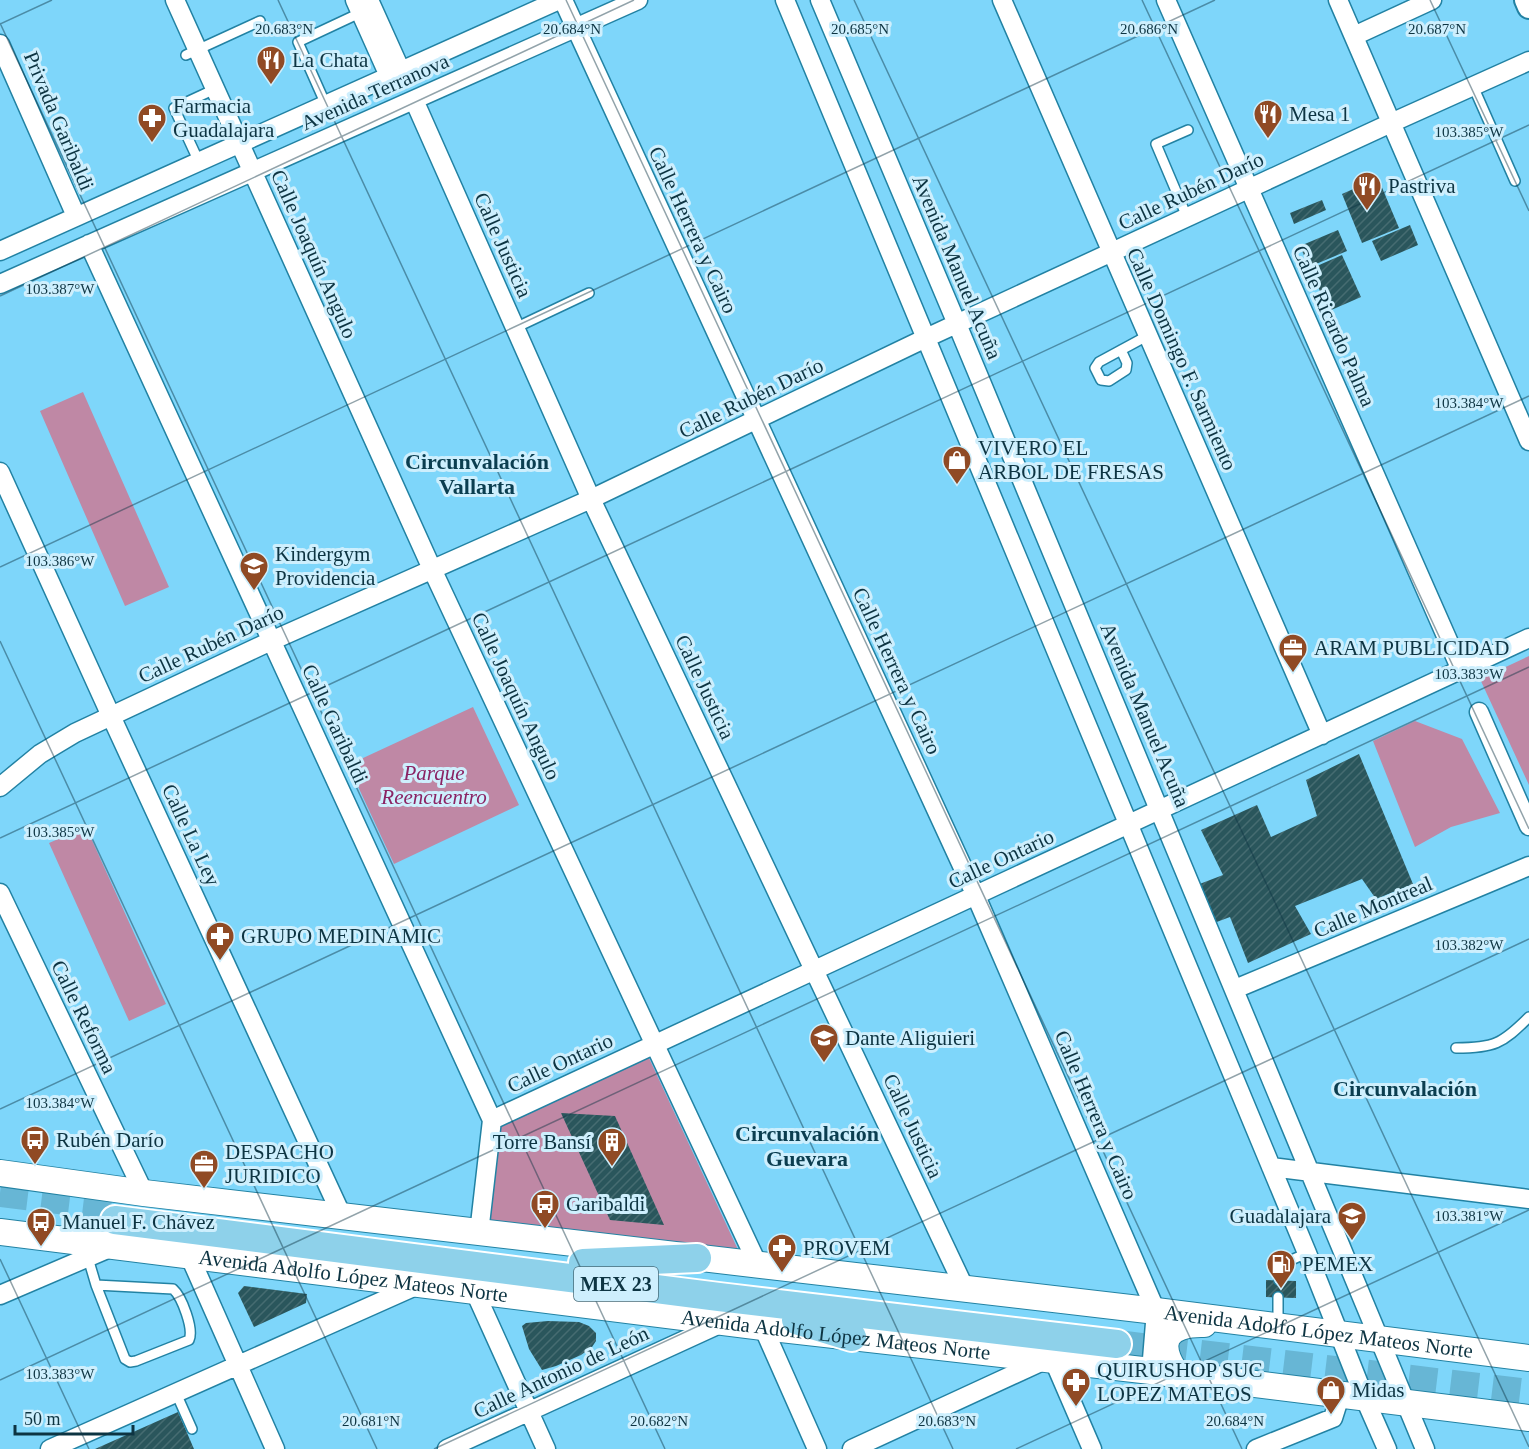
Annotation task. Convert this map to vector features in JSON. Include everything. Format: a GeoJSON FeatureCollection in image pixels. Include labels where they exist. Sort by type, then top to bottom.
{"type":"FeatureCollection","features":[{"type":"Feature","properties":{"kind":"main road","name":"Avenida Adolfo López Mateos Norte"},"geometry":{"type":"LineString","coordinates":[[0,1173],[124,1217],[723,1309],[764,1327],[1177,1374],[1406,1404],[1523,1415]]}},
{"type":"Feature","properties":{"kind":"main road","name":"Avenida Adolfo López Mateos Norte"},"geometry":{"type":"LineString","coordinates":[[0,1232],[124,1217],[342,1216],[1156,1311],[1529,1358]]}},
{"type":"Feature","properties":{"kind":"main road","name":"Avenida Adolfo López Mateos Norte"},"geometry":{"type":"LineString","coordinates":[[124,1217],[584,1263],[1119,1336],[475,1292],[190,1257],[124,1217]]}},
{"type":"Feature","properties":{"kind":"main road"},"geometry":{"type":"LineString","coordinates":[[584,1263],[697,1258]]}},
{"type":"Feature","properties":{"kind":"main road"},"geometry":{"type":"LineString","coordinates":[[723,1309],[852,1337]]}},
{"type":"Feature","properties":{"kind":"main road"},"geometry":{"type":"LineString","coordinates":[[1177,1374],[1165,1354],[1165,1343],[1170,1333],[1192,1324],[1216,1325],[1231,1321]]}},
{"type":"Feature","properties":{"kind":"street"},"geometry":{"type":"LineString","coordinates":[[161,0],[192,53]]}},
{"type":"Feature","properties":{"kind":"street"},"geometry":{"type":"LineString","coordinates":[[175,0],[192,53]]}},
{"type":"Feature","properties":{"kind":"street","name":"Calle Herrera y Cairo"},"geometry":{"type":"LineString","coordinates":[[561,0],[976,896],[1156,1311],[1151,1371]]}},
{"type":"Feature","properties":{"kind":"street","name":"Avenida Terranova"},"geometry":{"type":"LineString","coordinates":[[0,250],[561,0]]}},
{"type":"Feature","properties":{"kind":"street","name":"Avenida Terranova"},"geometry":{"type":"LineString","coordinates":[[0,284],[638,0]]}},
{"type":"Feature","properties":{"kind":"street"},"geometry":{"type":"LineString","coordinates":[[784,0],[1307,1253],[1339,1335],[1352,1397],[1387,1449]]}},
{"type":"Feature","properties":{"kind":"street","name":"Avenida Manuel Acuña"},"geometry":{"type":"LineString","coordinates":[[820,0],[1235,989],[1425,1449]]}},
{"type":"Feature","properties":{"kind":"street","name":"Calle Domingo F. Sarmiento"},"geometry":{"type":"LineString","coordinates":[[1002,0],[1322,735]]}},
{"type":"Feature","properties":{"kind":"street","name":"Calle Ricardo Palma"},"geometry":{"type":"LineString","coordinates":[[1166,0],[1461,670]]}},
{"type":"Feature","properties":{"kind":"street"},"geometry":{"type":"LineString","coordinates":[[1338,0],[1529,441]]}},
{"type":"Feature","properties":{"kind":"street"},"geometry":{"type":"LineString","coordinates":[[1354,36],[1432,0]]}},
{"type":"Feature","properties":{"kind":"street"},"geometry":{"type":"LineString","coordinates":[[1526,0],[1529,7]]}},
{"type":"Feature","properties":{"kind":"street"},"geometry":{"type":"LineString","coordinates":[[364,5],[395,74]]}},
{"type":"Feature","properties":{"kind":"street","name":"Privada Garibaldi"},"geometry":{"type":"LineString","coordinates":[[0,44],[70,219]]}},
{"type":"Feature","properties":{"kind":"street","name":"Calle Joaquín Angulo"},"geometry":{"type":"LineString","coordinates":[[192,53],[759,1265]]}},
{"type":"Feature","properties":{"kind":"street","name":"Calle Rubén Darío"},"geometry":{"type":"LineString","coordinates":[[0,787],[40,754],[75,733],[272,641],[591,499],[926,338],[1529,61]]}},
{"type":"Feature","properties":{"kind":"street","name":"Privada Garibaldi"},"geometry":{"type":"LineString","coordinates":[[0,71],[52,175]]}},
{"type":"Feature","properties":{"kind":"street","name":"Calle Justicia"},"geometry":{"type":"LineString","coordinates":[[414,100],[591,499],[964,1289]]}},
{"type":"Feature","properties":{"kind":"street","name":"Calle Garibaldi"},"geometry":{"type":"LineString","coordinates":[[89,244],[492,1120]]}},
{"type":"Feature","properties":{"kind":"street","name":"Calle La Ley"},"geometry":{"type":"LineString","coordinates":[[2,482],[342,1216]]}},
{"type":"Feature","properties":{"kind":"street","name":"Calle Ontario"},"geometry":{"type":"LineString","coordinates":[[492,1120],[1529,638]]}},
{"type":"Feature","properties":{"kind":"street"},"geometry":{"type":"LineString","coordinates":[[1479,712],[1529,826]]}},
{"type":"Feature","properties":{"kind":"street","name":"Calle Montreal"},"geometry":{"type":"LineString","coordinates":[[1235,989],[1529,866]]}},
{"type":"Feature","properties":{"kind":"street","name":"Calle Reforma"},"geometry":{"type":"LineString","coordinates":[[0,893],[124,1217]]}},
{"type":"Feature","properties":{"kind":"street"},"geometry":{"type":"LineString","coordinates":[[479,1233],[492,1120]]}},
{"type":"Feature","properties":{"kind":"street"},"geometry":{"type":"LineString","coordinates":[[1271,1167],[1310,1170],[1529,1199]]}},
{"type":"Feature","properties":{"kind":"street"},"geometry":{"type":"LineString","coordinates":[[0,1295],[88,1258],[124,1217]]}},
{"type":"Feature","properties":{"kind":"street"},"geometry":{"type":"LineString","coordinates":[[190,1257],[275,1449]]}},
{"type":"Feature","properties":{"kind":"street"},"geometry":{"type":"LineString","coordinates":[[50,1449],[418,1285]]}},
{"type":"Feature","properties":{"kind":"street"},"geometry":{"type":"LineString","coordinates":[[475,1292],[546,1449]]}},
{"type":"Feature","properties":{"kind":"street","name":"Calle Antonio de León"},"geometry":{"type":"LineString","coordinates":[[447,1449],[529,1412],[723,1309]]}},
{"type":"Feature","properties":{"kind":"street"},"geometry":{"type":"LineString","coordinates":[[764,1327],[817,1449]]}},
{"type":"Feature","properties":{"kind":"street"},"geometry":{"type":"LineString","coordinates":[[852,1449],[1049,1361],[1092,1449]]}},
{"type":"Feature","properties":{"kind":"street"},"geometry":{"type":"LineString","coordinates":[[1256,1449],[1333,1418],[1352,1397]]}},
{"type":"Feature","properties":{"kind":"lane"},"geometry":{"type":"LineString","coordinates":[[326,105],[298,42],[364,5]]}},
{"type":"Feature","properties":{"kind":"lane"},"geometry":{"type":"LineString","coordinates":[[192,53],[260,21]]}},
{"type":"Feature","properties":{"kind":"lane"},"geometry":{"type":"LineString","coordinates":[[1473,86],[1515,181]]}},
{"type":"Feature","properties":{"kind":"lane"},"geometry":{"type":"LineString","coordinates":[[199,162],[174,108],[209,92]]}},
{"type":"Feature","properties":{"kind":"lane"},"geometry":{"type":"LineString","coordinates":[[1187,217],[1156,144],[1188,130]]}},
{"type":"Feature","properties":{"kind":"lane"},"geometry":{"type":"LineString","coordinates":[[515,328],[589,293]]}},
{"type":"Feature","properties":{"kind":"lane"},"geometry":{"type":"LineString","coordinates":[[1121,350],[1147,336]]}},
{"type":"Feature","properties":{"kind":"lane"},"geometry":{"type":"LineString","coordinates":[[1456,1048],[1480,1048],[1497,1044],[1512,1034],[1529,1017]]}},
{"type":"Feature","properties":{"kind":"lane"},"geometry":{"type":"LineString","coordinates":[[1279,1280],[1281,1265],[1307,1253]]}},
{"type":"Feature","properties":{"kind":"lane"},"geometry":{"type":"LineString","coordinates":[[88,1258],[96,1285],[124,1359],[130,1362],[136,1361],[189,1340],[192,1335],[179,1296],[173,1289],[96,1285]]}},
{"type":"Feature","properties":{"kind":"lane"},"geometry":{"type":"LineString","coordinates":[[1278,1298],[1278,1327]]}},
{"type":"Feature","properties":{"kind":"lane"},"geometry":{"type":"LineString","coordinates":[[176,1393],[192,1429]]}},
{"type":"Feature","properties":{"kind":"green space"},"geometry":{"type":"Polygon","coordinates":[[[83,392],[169,587],[125,606],[40,411],[83,392]]]}},
{"type":"Feature","properties":{"kind":"green space"},"geometry":{"type":"Polygon","coordinates":[[[1529,656],[1529,785],[1480,679],[1529,656]]]}},
{"type":"Feature","properties":{"kind":"green space","name":"Parque Reencuentro"},"geometry":{"type":"Polygon","coordinates":[[[473,707],[519,805],[394,864],[348,765],[473,707]]]}},
{"type":"Feature","properties":{"kind":"green space"},"geometry":{"type":"Polygon","coordinates":[[[1415,721],[1462,739],[1500,813],[1451,827],[1415,847],[1373,741],[1415,721]]]}},
{"type":"Feature","properties":{"kind":"green space"},"geometry":{"type":"Polygon","coordinates":[[[86,827],[166,1004],[129,1021],[49,843],[86,827]]]}},
{"type":"Feature","properties":{"kind":"green space"},"geometry":{"type":"Polygon","coordinates":[[[649,1058],[740,1254],[489,1225],[500,1127],[649,1058]]]}},
{"type":"Feature","properties":{"kind":"building"},"geometry":{"type":"Polygon","coordinates":[[[1378,178],[1399,228],[1362,243],[1342,194],[1378,178]]]}},
{"type":"Feature","properties":{"kind":"building"},"geometry":{"type":"Polygon","coordinates":[[[1322,200],[1326,210],[1294,224],[1290,213],[1322,200]]]}},
{"type":"Feature","properties":{"kind":"building"},"geometry":{"type":"Polygon","coordinates":[[[1410,225],[1418,245],[1381,261],[1372,241],[1410,225]]]}},
{"type":"Feature","properties":{"kind":"building"},"geometry":{"type":"Polygon","coordinates":[[[1338,230],[1347,251],[1309,267],[1300,246],[1338,230]]]}},
{"type":"Feature","properties":{"kind":"building"},"geometry":{"type":"Polygon","coordinates":[[[1342,255],[1361,297],[1329,311],[1310,269],[1342,255]]]}},
{"type":"Feature","properties":{"kind":"building"},"geometry":{"type":"Polygon","coordinates":[[[1359,754],[1413,884],[1376,899],[1362,879],[1295,906],[1311,934],[1248,963],[1230,917],[1214,923],[1197,885],[1223,875],[1201,830],[1257,805],[1271,837],[1317,816],[1306,780],[1359,754]]]}},
{"type":"Feature","properties":{"kind":"building","name":"Torre Bansí"},"geometry":{"type":"Polygon","coordinates":[[[561,1113],[615,1116],[664,1225],[610,1220],[561,1113]]]}},
{"type":"Feature","properties":{"kind":"building","name":"PEMEX"},"geometry":{"type":"Polygon","coordinates":[[[1266,1280],[1296,1281],[1296,1298],[1266,1297],[1266,1280]]]}},
{"type":"Feature","properties":{"kind":"building"},"geometry":{"type":"Polygon","coordinates":[[[244,1286],[307,1294],[306,1303],[254,1327],[238,1293],[244,1286]]]}},
{"type":"Feature","properties":{"kind":"building"},"geometry":{"type":"Polygon","coordinates":[[[579,1322],[589,1326],[596,1333],[596,1341],[581,1355],[542,1370],[529,1349],[522,1326],[526,1323],[579,1322]]]}},
{"type":"Feature","properties":{"kind":"building"},"geometry":{"type":"Polygon","coordinates":[[[178,1412],[194,1449],[95,1449],[178,1412]]]}},
{"type":"Feature","properties":{"kind":"tunnel"},"geometry":{"type":"LineString","coordinates":[[0,1193],[124,1208]]}},
{"type":"Feature","properties":{"kind":"tunnel"},"geometry":{"type":"LineString","coordinates":[[1117,1344],[1529,1393]]}},
{"type":"Feature","properties":{"kind":"place","name":"La Chata"},"geometry":{"type":"Point","coordinates":[271,86]}},
{"type":"Feature","properties":{"kind":"place","name":"Mesa 1"},"geometry":{"type":"Point","coordinates":[1268,140]}},
{"type":"Feature","properties":{"kind":"place","name":"Farmacia Guadalajara"},"geometry":{"type":"Point","coordinates":[152,144]}},
{"type":"Feature","properties":{"kind":"place","name":"Pastriva"},"geometry":{"type":"Point","coordinates":[1367,212]}},
{"type":"Feature","properties":{"kind":"place","name":"VIVERO EL ARBOL DE FRESAS"},"geometry":{"type":"Point","coordinates":[957,486]}},
{"type":"Feature","properties":{"kind":"place","name":"Kindergym Providencia"},"geometry":{"type":"Point","coordinates":[254,592]}},
{"type":"Feature","properties":{"kind":"place","name":"ARAM PUBLICIDAD"},"geometry":{"type":"Point","coordinates":[1293,674]}},
{"type":"Feature","properties":{"kind":"place","name":"GRUPO MEDINAMIC"},"geometry":{"type":"Point","coordinates":[220,962]}},
{"type":"Feature","properties":{"kind":"place","name":"Dante Aliguieri"},"geometry":{"type":"Point","coordinates":[824,1064]}},
{"type":"Feature","properties":{"kind":"place","name":"Rubén Darío"},"geometry":{"type":"Point","coordinates":[35,1166]}},
{"type":"Feature","properties":{"kind":"place","name":"Torre Bansí"},"geometry":{"type":"Point","coordinates":[612,1168]}},
{"type":"Feature","properties":{"kind":"place","name":"DESPACHO JURIDICO"},"geometry":{"type":"Point","coordinates":[204,1190]}},
{"type":"Feature","properties":{"kind":"place","name":"Garibaldi"},"geometry":{"type":"Point","coordinates":[545,1230]}},
{"type":"Feature","properties":{"kind":"place","name":"Guadalajara"},"geometry":{"type":"Point","coordinates":[1352,1242]}},
{"type":"Feature","properties":{"kind":"place","name":"Manuel F. Chávez"},"geometry":{"type":"Point","coordinates":[41,1248]}},
{"type":"Feature","properties":{"kind":"place","name":"PROVEM"},"geometry":{"type":"Point","coordinates":[782,1274]}},
{"type":"Feature","properties":{"kind":"place","name":"PEMEX"},"geometry":{"type":"Point","coordinates":[1281,1290]}},
{"type":"Feature","properties":{"kind":"place","name":"QUIRUSHOP SUC LOPEZ MATEOS"},"geometry":{"type":"Point","coordinates":[1076,1408]}},
{"type":"Feature","properties":{"kind":"place","name":"Midas"},"geometry":{"type":"Point","coordinates":[1331,1416]}},
{"type":"Feature","properties":{"kind":"district","name":"Circunvalación Vallarta"},"geometry":{"type":"Point","coordinates":[477,474]}},
{"type":"Feature","properties":{"kind":"district","name":"Circunvalación"},"geometry":{"type":"Point","coordinates":[1405,1088]}},
{"type":"Feature","properties":{"kind":"district","name":"Circunvalación Guevara"},"geometry":{"type":"Point","coordinates":[807,1146]}}]}
